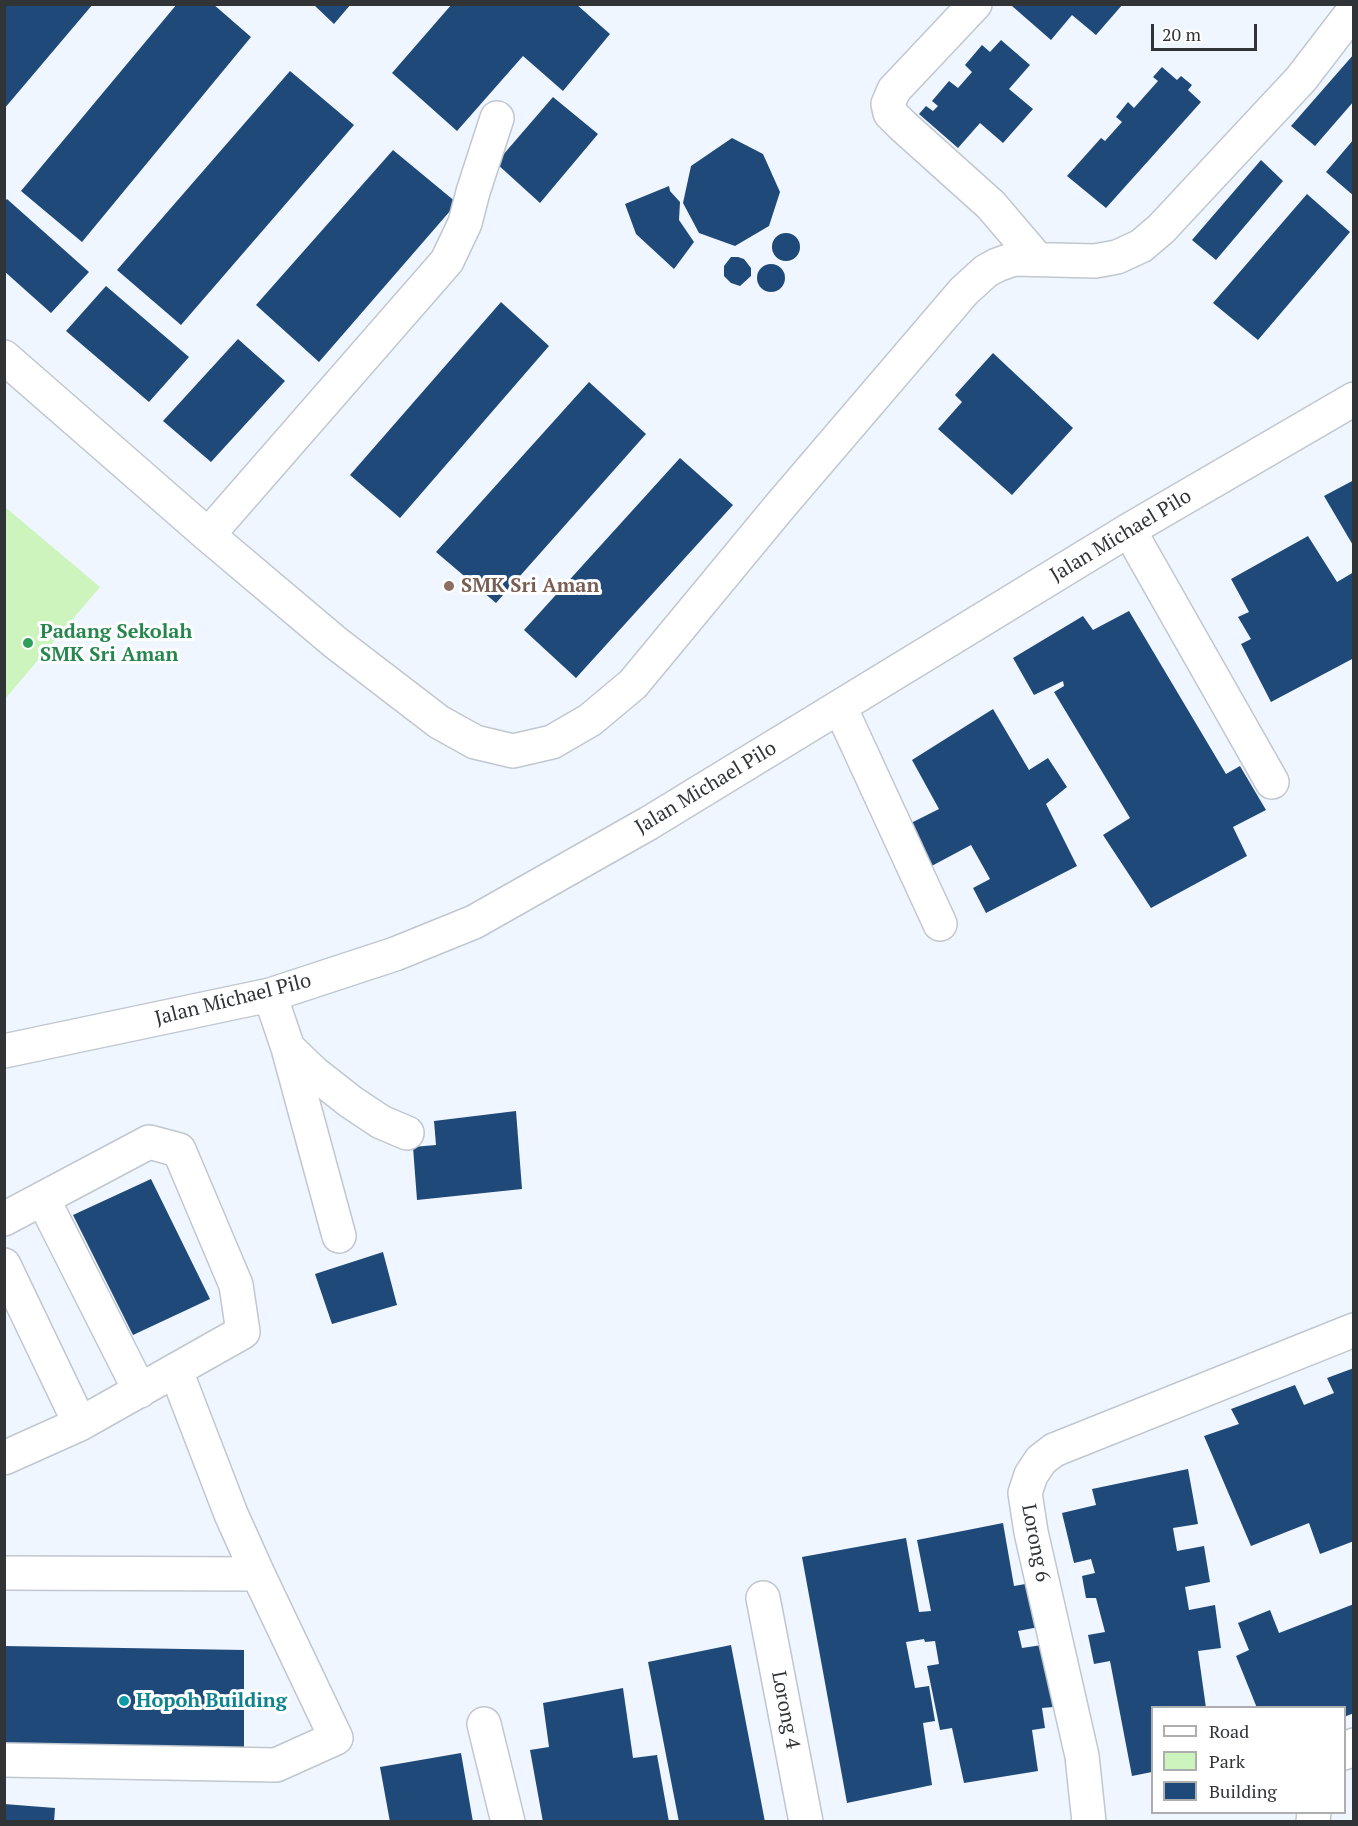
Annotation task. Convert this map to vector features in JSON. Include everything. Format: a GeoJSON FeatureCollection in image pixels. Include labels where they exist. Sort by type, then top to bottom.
{"type":"FeatureCollection","features":[{"type":"Feature","properties":{"kind":"street"},"geometry":{"type":"LineString","coordinates":[[975,4],[894,90],[888,104],[891,113],[903,126],[991,205],[1037,259]]}},
{"type":"Feature","properties":{"kind":"street"},"geometry":{"type":"LineString","coordinates":[[4,357],[336,643],[439,722],[475,742],[513,751],[552,742],[590,720],[633,684],[964,291],[986,271],[997,264],[1014,259],[1095,261],[1117,257],[1141,246],[1161,229],[1301,79],[1353,10]]}},
{"type":"Feature","properties":{"kind":"street"},"geometry":{"type":"LineString","coordinates":[[208,535],[447,261],[465,223],[497,118]]}},
{"type":"Feature","properties":{"kind":"street","name":"Jalan Michael Pilo"},"geometry":{"type":"LineString","coordinates":[[4,1051],[270,995],[395,954],[474,922],[649,824],[1129,530],[1353,399]]}},
{"type":"Feature","properties":{"kind":"street"},"geometry":{"type":"LineString","coordinates":[[1129,530],[1272,782]]}},
{"type":"Feature","properties":{"kind":"street"},"geometry":{"type":"LineString","coordinates":[[840,707],[940,924]]}},
{"type":"Feature","properties":{"kind":"street"},"geometry":{"type":"LineString","coordinates":[[270,995],[288,1048],[339,1236]]}},
{"type":"Feature","properties":{"kind":"street"},"geometry":{"type":"LineString","coordinates":[[288,1048],[314,1073],[351,1101],[381,1122],[407,1133]]}},
{"type":"Feature","properties":{"kind":"street"},"geometry":{"type":"LineString","coordinates":[[4,1219],[149,1142],[179,1150],[236,1285],[243,1332],[80,1424],[4,1458]]}},
{"type":"Feature","properties":{"kind":"street"},"geometry":{"type":"LineString","coordinates":[[43,1199],[140,1391]]}},
{"type":"Feature","properties":{"kind":"street"},"geometry":{"type":"LineString","coordinates":[[4,1265],[80,1424]]}},
{"type":"Feature","properties":{"kind":"street","name":"Lorong 6"},"geometry":{"type":"LineString","coordinates":[[1089,1821],[1082,1756],[1031,1532],[1026,1493],[1031,1475],[1041,1460],[1054,1450],[1353,1330]]}},
{"type":"Feature","properties":{"kind":"street"},"geometry":{"type":"LineString","coordinates":[[4,1760],[276,1765],[336,1738],[231,1514],[176,1371]]}},
{"type":"Feature","properties":{"kind":"street"},"geometry":{"type":"LineString","coordinates":[[4,1573],[258,1574]]}},
{"type":"Feature","properties":{"kind":"street","name":"Lorong 4"},"geometry":{"type":"LineString","coordinates":[[763,1598],[806,1821]]}},
{"type":"Feature","properties":{"kind":"street"},"geometry":{"type":"LineString","coordinates":[[484,1724],[508,1821]]}},
{"type":"Feature","properties":{"kind":"green space","name":"Padang Sekolah SMK Sri Aman"},"geometry":{"type":"Polygon","coordinates":[[[5,507],[100,587],[5,699],[5,507]]]}},
{"type":"Feature","properties":{"kind":"building"},"geometry":{"type":"Polygon","coordinates":[[[4,4],[93,4],[4,109],[4,4]]]}},
{"type":"Feature","properties":{"kind":"building"},"geometry":{"type":"Polygon","coordinates":[[[177,4],[213,4],[251,37],[82,242],[21,191],[177,4]]]}},
{"type":"Feature","properties":{"kind":"building"},"geometry":{"type":"Polygon","coordinates":[[[313,4],[351,4],[334,24],[313,4]]]}},
{"type":"Feature","properties":{"kind":"building"},"geometry":{"type":"Polygon","coordinates":[[[452,4],[576,4],[610,34],[563,91],[523,56],[457,131],[392,73],[452,4]]]}},
{"type":"Feature","properties":{"kind":"building"},"geometry":{"type":"Polygon","coordinates":[[[1013,4],[1123,4],[1096,35],[1072,15],[1051,40],[1012,6],[1013,4]]]}},
{"type":"Feature","properties":{"kind":"building"},"geometry":{"type":"Polygon","coordinates":[[[1001,40],[1030,65],[1009,89],[1033,109],[1003,143],[980,123],[958,148],[919,114],[926,106],[933,111],[938,106],[932,101],[949,81],[958,88],[972,72],[965,65],[982,45],[990,52],[1001,40]]]}},
{"type":"Feature","properties":{"kind":"building"},"geometry":{"type":"Polygon","coordinates":[[[1354,54],[1354,101],[1315,146],[1291,126],[1354,54]]]}},
{"type":"Feature","properties":{"kind":"building"},"geometry":{"type":"Polygon","coordinates":[[[1162,67],[1177,80],[1181,76],[1192,85],[1188,90],[1201,102],[1106,208],[1067,176],[1101,138],[1105,141],[1122,122],[1116,117],[1128,102],[1134,108],[1158,81],[1153,77],[1162,67]]]}},
{"type":"Feature","properties":{"kind":"building"},"geometry":{"type":"Polygon","coordinates":[[[290,71],[354,125],[181,325],[117,270],[290,71]]]}},
{"type":"Feature","properties":{"kind":"building"},"geometry":{"type":"Polygon","coordinates":[[[553,97],[598,134],[540,203],[496,163],[553,97]]]}},
{"type":"Feature","properties":{"kind":"building"},"geometry":{"type":"Polygon","coordinates":[[[732,138],[763,154],[780,192],[769,226],[735,246],[699,233],[683,203],[691,166],[732,138]]]}},
{"type":"Feature","properties":{"kind":"building"},"geometry":{"type":"Polygon","coordinates":[[[1354,139],[1354,196],[1326,172],[1354,139]]]}},
{"type":"Feature","properties":{"kind":"building"},"geometry":{"type":"Polygon","coordinates":[[[393,150],[457,203],[319,362],[256,305],[393,150]]]}},
{"type":"Feature","properties":{"kind":"building"},"geometry":{"type":"Polygon","coordinates":[[[1261,160],[1283,181],[1216,260],[1192,240],[1261,160]]]}},
{"type":"Feature","properties":{"kind":"building"},"geometry":{"type":"Polygon","coordinates":[[[669,186],[670,191],[680,202],[679,220],[694,242],[674,269],[636,234],[625,204],[669,186]]]}},
{"type":"Feature","properties":{"kind":"building"},"geometry":{"type":"Polygon","coordinates":[[[1307,194],[1350,232],[1258,340],[1213,303],[1307,194]]]}},
{"type":"Feature","properties":{"kind":"building"},"geometry":{"type":"Polygon","coordinates":[[[7,199],[89,272],[51,313],[4,271],[4,202],[7,199]]]}},
{"type":"Feature","properties":{"kind":"building"},"geometry":{"type":"Polygon","coordinates":[[[786,233],[796,237],[800,247],[796,257],[786,261],[776,257],[772,247],[776,237],[786,233]]]}},
{"type":"Feature","properties":{"kind":"building"},"geometry":{"type":"Polygon","coordinates":[[[731,257],[744,259],[751,268],[751,276],[740,286],[731,283],[724,276],[724,266],[731,257]]]}},
{"type":"Feature","properties":{"kind":"building"},"geometry":{"type":"Polygon","coordinates":[[[771,264],[781,268],[785,278],[781,288],[771,292],[761,288],[757,278],[761,268],[771,264]]]}},
{"type":"Feature","properties":{"kind":"building"},"geometry":{"type":"Polygon","coordinates":[[[106,286],[189,357],[149,402],[66,331],[106,286]]]}},
{"type":"Feature","properties":{"kind":"building"},"geometry":{"type":"Polygon","coordinates":[[[501,302],[549,346],[400,518],[350,475],[501,302]]]}},
{"type":"Feature","properties":{"kind":"building"},"geometry":{"type":"Polygon","coordinates":[[[238,339],[285,381],[211,462],[163,421],[238,339]]]}},
{"type":"Feature","properties":{"kind":"building"},"geometry":{"type":"Polygon","coordinates":[[[993,353],[1073,428],[1012,495],[938,429],[962,402],[955,395],[993,353]]]}},
{"type":"Feature","properties":{"kind":"building"},"geometry":{"type":"Polygon","coordinates":[[[589,382],[646,434],[496,603],[436,552],[589,382]]]}},
{"type":"Feature","properties":{"kind":"building"},"geometry":{"type":"Polygon","coordinates":[[[680,458],[733,505],[576,678],[524,630],[680,458]]]}},
{"type":"Feature","properties":{"kind":"building"},"geometry":{"type":"Polygon","coordinates":[[[1354,480],[1354,547],[1324,496],[1354,480]]]}},
{"type":"Feature","properties":{"kind":"building"},"geometry":{"type":"Polygon","coordinates":[[[1308,536],[1337,582],[1354,572],[1354,658],[1271,702],[1241,644],[1251,639],[1238,617],[1249,612],[1231,579],[1308,536]]]}},
{"type":"Feature","properties":{"kind":"building"},"geometry":{"type":"Polygon","coordinates":[[[1129,611],[1226,774],[1240,766],[1266,810],[1233,827],[1247,856],[1151,908],[1103,835],[1130,818],[1054,692],[1064,686],[1063,681],[1034,695],[1013,658],[1083,616],[1093,630],[1129,611]]]}},
{"type":"Feature","properties":{"kind":"building"},"geometry":{"type":"Polygon","coordinates":[[[993,709],[1029,770],[1048,758],[1067,787],[1046,804],[1077,866],[986,913],[973,888],[990,879],[971,845],[926,869],[903,827],[939,809],[912,760],[993,709]]]}},
{"type":"Feature","properties":{"kind":"building"},"geometry":{"type":"Polygon","coordinates":[[[516,1111],[522,1189],[417,1200],[413,1147],[436,1145],[434,1121],[516,1111]]]}},
{"type":"Feature","properties":{"kind":"building"},"geometry":{"type":"Polygon","coordinates":[[[151,1179],[210,1299],[133,1335],[73,1215],[151,1179]]]}},
{"type":"Feature","properties":{"kind":"building"},"geometry":{"type":"Polygon","coordinates":[[[383,1252],[397,1305],[332,1324],[315,1274],[383,1252]]]}},
{"type":"Feature","properties":{"kind":"building"},"geometry":{"type":"Polygon","coordinates":[[[1354,1368],[1354,1541],[1320,1554],[1309,1523],[1251,1546],[1204,1436],[1239,1424],[1231,1409],[1295,1385],[1304,1405],[1334,1393],[1327,1378],[1354,1368]]]}},
{"type":"Feature","properties":{"kind":"building"},"geometry":{"type":"Polygon","coordinates":[[[1188,1469],[1198,1524],[1173,1528],[1177,1551],[1204,1546],[1210,1582],[1185,1587],[1189,1610],[1215,1605],[1221,1648],[1198,1651],[1206,1706],[1151,1706],[1151,1772],[1132,1776],[1110,1661],[1094,1664],[1088,1635],[1105,1632],[1096,1598],[1086,1598],[1082,1576],[1095,1573],[1091,1559],[1074,1563],[1062,1513],[1096,1505],[1092,1489],[1188,1469]]]}},
{"type":"Feature","properties":{"kind":"building"},"geometry":{"type":"Polygon","coordinates":[[[1003,1523],[1014,1586],[1031,1583],[1039,1627],[1018,1631],[1022,1648],[1042,1645],[1053,1707],[1042,1708],[1045,1728],[1032,1730],[1038,1771],[964,1783],[952,1728],[940,1730],[927,1666],[939,1664],[935,1641],[925,1642],[924,1639],[906,1642],[915,1688],[929,1686],[935,1721],[923,1723],[932,1785],[847,1803],[802,1557],[906,1538],[919,1612],[931,1611],[917,1540],[1003,1523]]]}},
{"type":"Feature","properties":{"kind":"building"},"geometry":{"type":"Polygon","coordinates":[[[1354,1604],[1354,1713],[1346,1716],[1346,1706],[1256,1706],[1236,1656],[1249,1650],[1238,1623],[1270,1610],[1279,1633],[1354,1604]]]}},
{"type":"Feature","properties":{"kind":"building"},"geometry":{"type":"Polygon","coordinates":[[[731,1645],[765,1822],[679,1822],[648,1662],[731,1645]]]}},
{"type":"Feature","properties":{"kind":"building","name":"Hopoh Building"},"geometry":{"type":"Polygon","coordinates":[[[4,1646],[244,1650],[244,1760],[4,1752],[4,1646]]]}},
{"type":"Feature","properties":{"kind":"building"},"geometry":{"type":"Polygon","coordinates":[[[623,1688],[633,1758],[657,1755],[669,1822],[543,1822],[530,1750],[549,1747],[543,1703],[623,1688]]]}},
{"type":"Feature","properties":{"kind":"building"},"geometry":{"type":"Polygon","coordinates":[[[461,1753],[473,1822],[390,1822],[380,1767],[461,1753]]]}},
{"type":"Feature","properties":{"kind":"building"},"geometry":{"type":"Polygon","coordinates":[[[4,1804],[55,1808],[54,1822],[4,1822],[4,1804]]]}},
{"type":"Feature","properties":{"kind":"place","name":"SMK Sri Aman"},"geometry":{"type":"Point","coordinates":[449,586]}},
{"type":"Feature","properties":{"kind":"place","name":"Padang Sekolah SMK Sri Aman"},"geometry":{"type":"Point","coordinates":[28,643]}},
{"type":"Feature","properties":{"kind":"place","name":"Hopoh Building"},"geometry":{"type":"Point","coordinates":[124,1701]}}]}
